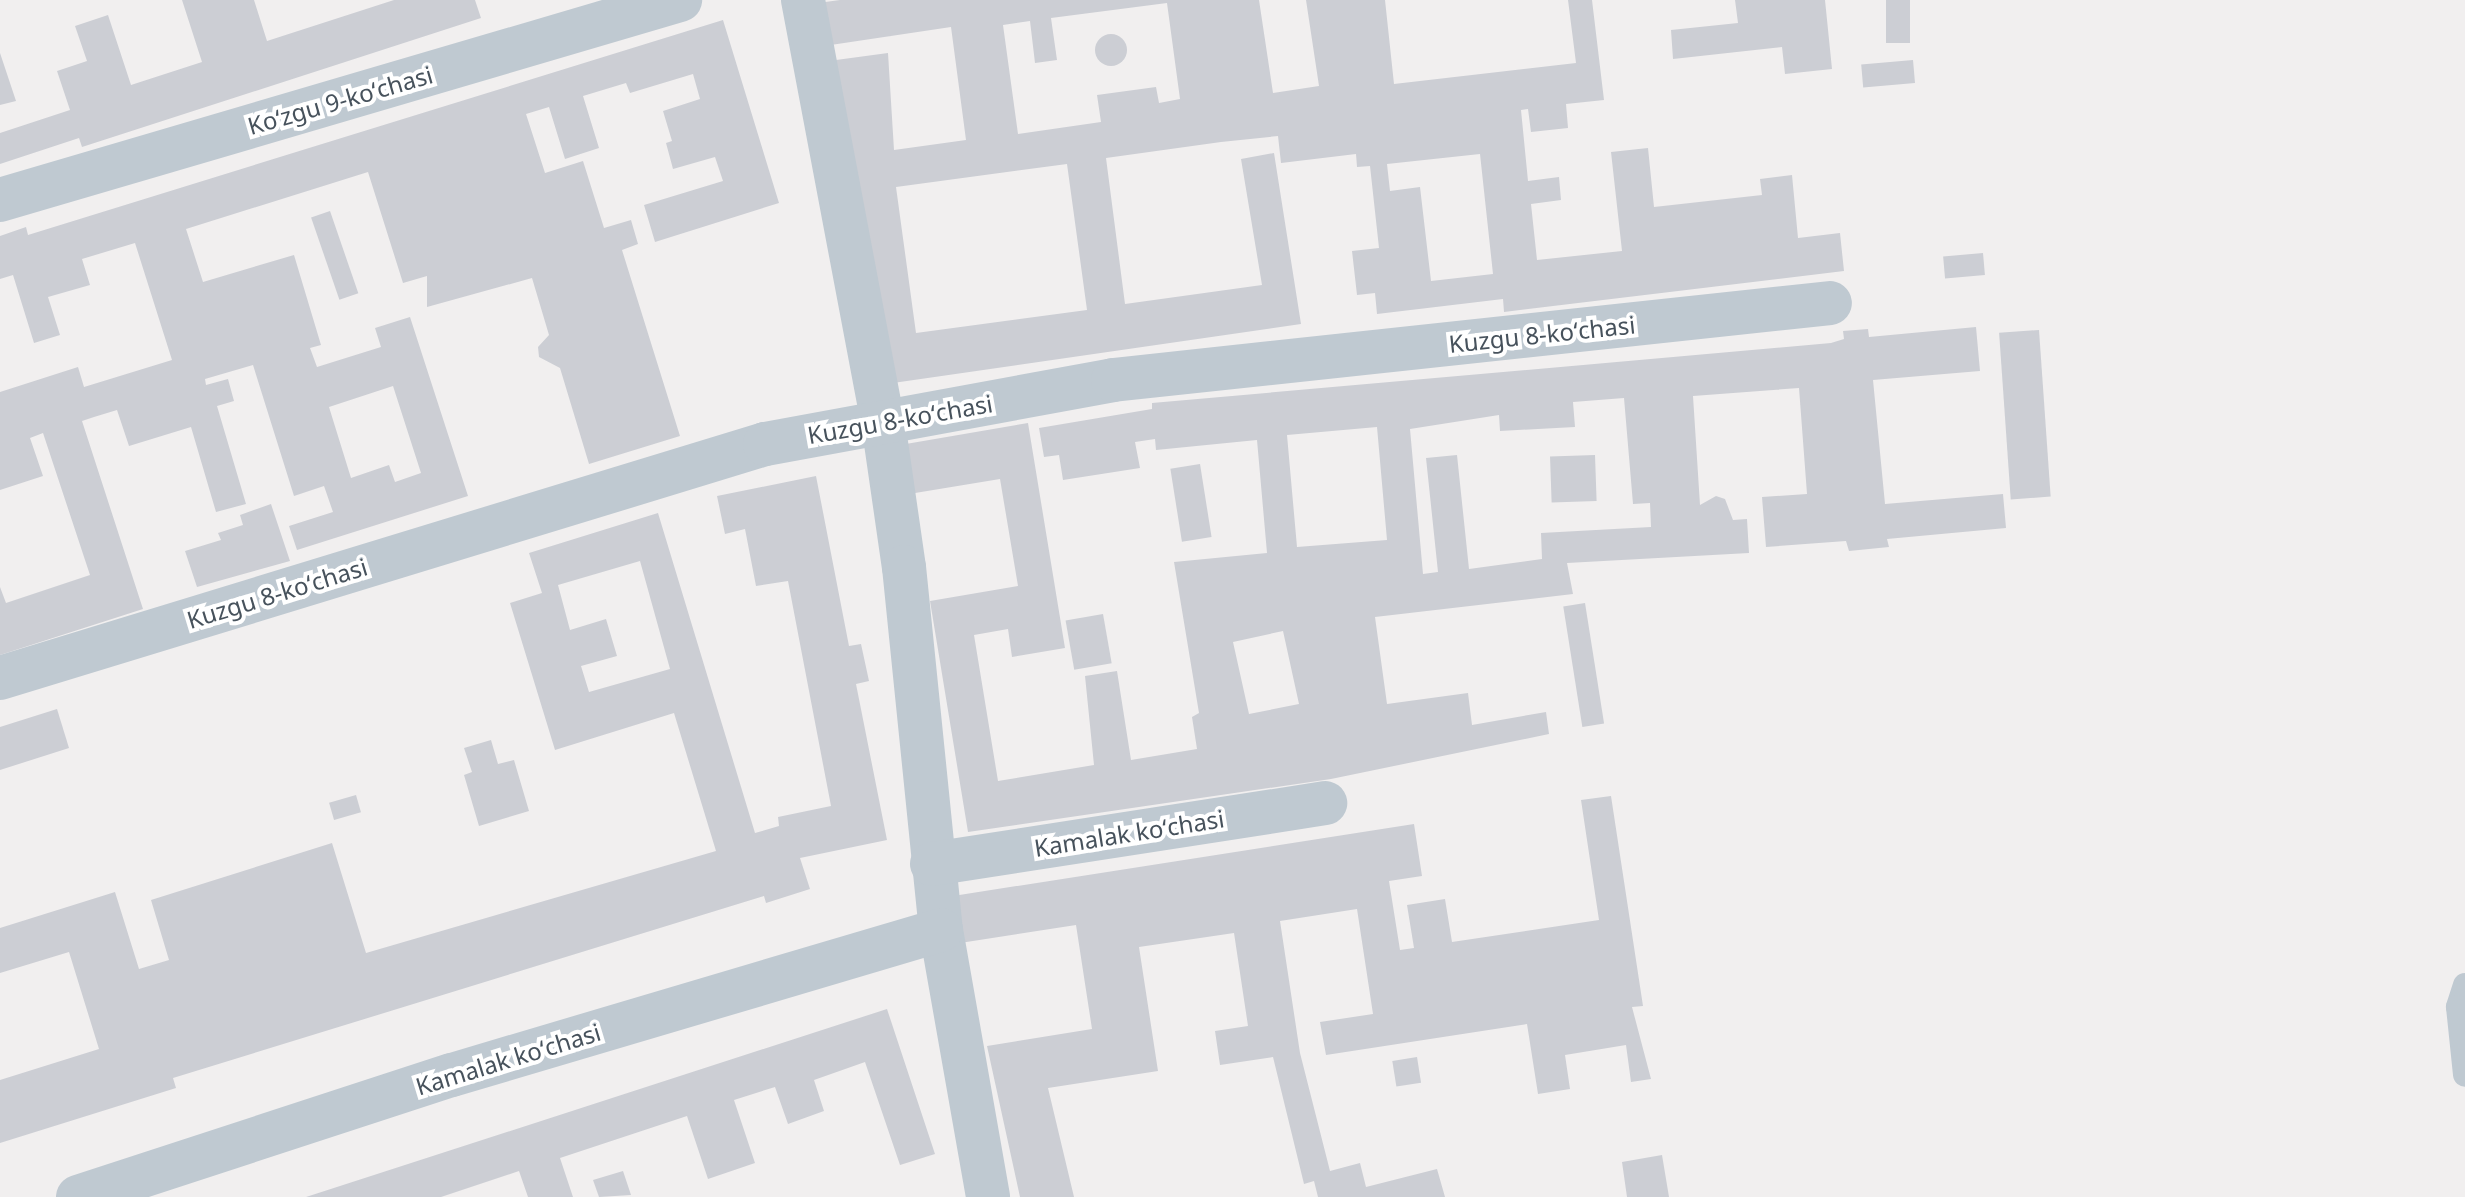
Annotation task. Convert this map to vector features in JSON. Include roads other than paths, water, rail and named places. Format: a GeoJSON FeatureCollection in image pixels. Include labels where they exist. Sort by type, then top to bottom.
{"type":"FeatureCollection","features":[{"type":"Feature","properties":{"kind":"street","name":"Koʻzgu 9-koʻchasi"},"geometry":{"type":"LineString","coordinates":[[0,200],[680,0]]}},
{"type":"Feature","properties":{"kind":"street"},"geometry":{"type":"LineString","coordinates":[[803,0],[883,422],[904,567],[932,864],[988,1197]]}},
{"type":"Feature","properties":{"kind":"street","name":"Kuzgu 8-koʻchasi"},"geometry":{"type":"LineString","coordinates":[[0,678],[765,444],[1113,380],[1830,303]]}},
{"type":"Feature","properties":{"kind":"street","name":"Kamalak koʻchasi"},"geometry":{"type":"LineString","coordinates":[[932,864],[1325,803]]}},
{"type":"Feature","properties":{"kind":"street","name":"Kamalak koʻchasi"},"geometry":{"type":"LineString","coordinates":[[78,1197],[452,1075],[941,930]]}},
{"type":"Feature","properties":{"kind":"lane"},"geometry":{"type":"LineString","coordinates":[[2465,985],[2458,1007],[2465,1075]]}}]}
